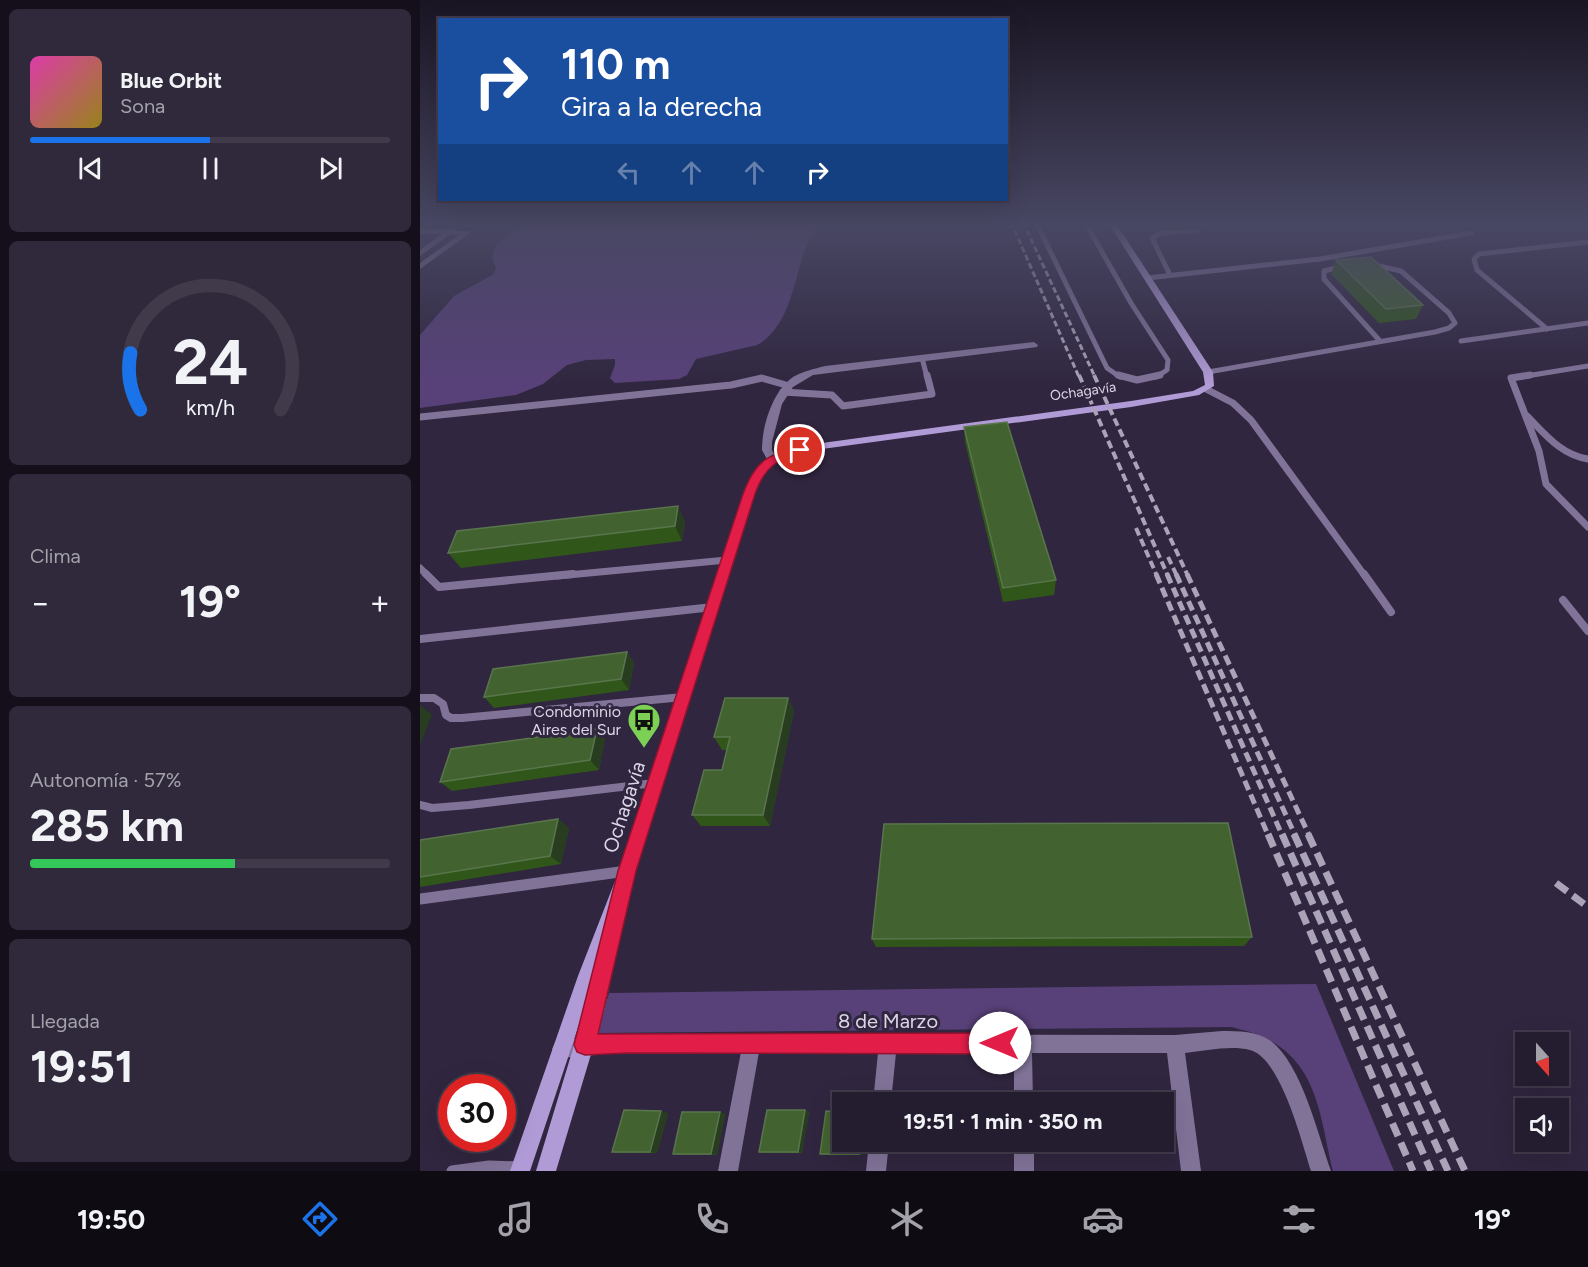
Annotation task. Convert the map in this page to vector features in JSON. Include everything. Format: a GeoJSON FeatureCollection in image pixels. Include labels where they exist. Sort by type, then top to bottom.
{"type":"FeatureCollection","features":[{"type":"Feature","properties":{"kind":"main road"},"geometry":{"type":"LineString","coordinates":[[1147,278],[1208,372],[1210,379],[1206,388]]}},
{"type":"Feature","properties":{"kind":"main road","name":"Ochagavía"},"geometry":{"type":"LineString","coordinates":[[521,1169],[561,1049],[627,871],[756,475],[772,459],[800,450],[1131,404],[1189,394],[1206,388]]}},
{"type":"Feature","properties":{"kind":"main road"},"geometry":{"type":"LineString","coordinates":[[546,1171],[585,1045],[627,871]]}},
{"type":"Feature","properties":{"kind":"street"},"geometry":{"type":"LineString","coordinates":[[772,459],[767,450],[767,442],[784,389],[800,376],[818,370],[1034,345]]}},
{"type":"Feature","properties":{"kind":"street","name":"8 de Marzo"},"geometry":{"type":"LineString","coordinates":[[561,1049],[629,1042],[1175,1044],[1251,1041],[1267,1049],[1280,1064],[1321,1171]]}},
{"type":"Feature","properties":{"kind":"street"},"geometry":{"type":"LineString","coordinates":[[728,1171],[752,1043]]}},
{"type":"Feature","properties":{"kind":"street"},"geometry":{"type":"LineString","coordinates":[[883,1092],[888,1043]]}},
{"type":"Feature","properties":{"kind":"street"},"geometry":{"type":"LineString","coordinates":[[1023,1043],[1023,1092]]}},
{"type":"Feature","properties":{"kind":"street"},"geometry":{"type":"LineString","coordinates":[[1175,1044],[1191,1171]]}},
{"type":"Feature","properties":{"kind":"street"},"geometry":{"type":"LineString","coordinates":[[876,1171],[878,1152]]}},
{"type":"Feature","properties":{"kind":"street"},"geometry":{"type":"LineString","coordinates":[[1024,1152],[1024,1171]]}},
{"type":"Feature","properties":{"kind":"lane"},"geometry":{"type":"LineString","coordinates":[[1063,277],[1107,368],[1132,380],[1148,380],[1159,376],[1167,370],[1168,360],[1116,277]]}},
{"type":"Feature","properties":{"kind":"lane"},"geometry":{"type":"LineString","coordinates":[[1147,278],[1157,277]]}},
{"type":"Feature","properties":{"kind":"lane"},"geometry":{"type":"LineString","coordinates":[[1324,277],[1380,341]]}},
{"type":"Feature","properties":{"kind":"lane"},"geometry":{"type":"LineString","coordinates":[[1208,372],[1449,328],[1455,323],[1449,313],[1407,277]]}},
{"type":"Feature","properties":{"kind":"lane"},"geometry":{"type":"LineString","coordinates":[[1485,277],[1547,329]]}},
{"type":"Feature","properties":{"kind":"lane"},"geometry":{"type":"LineString","coordinates":[[1461,341],[1588,323]]}},
{"type":"Feature","properties":{"kind":"lane"},"geometry":{"type":"LineString","coordinates":[[420,417],[731,385],[762,378],[784,389],[832,395],[843,406],[932,394],[922,358]]}},
{"type":"Feature","properties":{"kind":"lane"},"geometry":{"type":"LineString","coordinates":[[1588,366],[1511,378],[1539,451],[1546,484],[1588,527]]}},
{"type":"Feature","properties":{"kind":"lane"},"geometry":{"type":"LineString","coordinates":[[1206,388],[1233,404],[1251,420],[1391,612]]}},
{"type":"Feature","properties":{"kind":"lane"},"geometry":{"type":"LineString","coordinates":[[1523,413],[1565,452],[1580,459],[1588,459]]}},
{"type":"Feature","properties":{"kind":"lane"},"geometry":{"type":"LineString","coordinates":[[420,568],[439,587],[727,560]]}},
{"type":"Feature","properties":{"kind":"lane"},"geometry":{"type":"LineString","coordinates":[[1563,600],[1588,631]]}},
{"type":"Feature","properties":{"kind":"lane"},"geometry":{"type":"LineString","coordinates":[[420,639],[712,607]]}},
{"type":"Feature","properties":{"kind":"lane"},"geometry":{"type":"LineString","coordinates":[[420,698],[434,698],[443,704],[446,714],[451,718],[462,718],[683,697]]}},
{"type":"Feature","properties":{"kind":"lane"},"geometry":{"type":"LineString","coordinates":[[420,805],[432,808],[469,805],[655,783]]}},
{"type":"Feature","properties":{"kind":"lane"},"geometry":{"type":"LineString","coordinates":[[420,899],[627,871]]}},
{"type":"Feature","properties":{"kind":"lane"},"geometry":{"type":"LineString","coordinates":[[452,1171],[489,1166],[521,1169]]}},
{"type":"Feature","properties":{"kind":"shaded area"},"geometry":{"type":"Polygon","coordinates":[[[489,277],[797,277],[783,317],[767,338],[757,345],[696,359],[687,375],[679,379],[615,383],[610,378],[615,359],[586,360],[567,365],[543,384],[516,395],[420,408],[420,335],[454,296],[489,277]]]}},
{"type":"Feature","properties":{"kind":"shaded area"},"geometry":{"type":"Polygon","coordinates":[[[1316,984],[1394,1171],[1333,1171],[1314,1094],[1296,1061],[1282,1048],[1263,1037],[1232,1027],[597,1033],[609,993],[1316,984]]]}},
{"type":"Feature","properties":{"kind":"building"},"geometry":{"type":"Polygon","coordinates":[[[1353,277],[1392,277],[1423,305],[1386,309],[1353,277]]]}},
{"type":"Feature","properties":{"kind":"building"},"geometry":{"type":"Polygon","coordinates":[[[1007,422],[1056,580],[1003,588],[964,427],[1007,422]]]}},
{"type":"Feature","properties":{"kind":"building"},"geometry":{"type":"Polygon","coordinates":[[[678,506],[675,526],[448,553],[457,531],[678,506]]]}},
{"type":"Feature","properties":{"kind":"building"},"geometry":{"type":"Polygon","coordinates":[[[627,652],[621,679],[484,697],[493,669],[627,652]]]}},
{"type":"Feature","properties":{"kind":"building"},"geometry":{"type":"Polygon","coordinates":[[[725,698],[788,698],[763,815],[692,815],[704,770],[722,770],[730,737],[714,737],[725,698]]]}},
{"type":"Feature","properties":{"kind":"building"},"geometry":{"type":"Polygon","coordinates":[[[597,729],[590,760],[440,782],[451,749],[597,729]]]}},
{"type":"Feature","properties":{"kind":"building"},"geometry":{"type":"Polygon","coordinates":[[[558,819],[550,856],[420,877],[420,840],[558,819]]]}},
{"type":"Feature","properties":{"kind":"building"},"geometry":{"type":"Polygon","coordinates":[[[1228,823],[1252,937],[872,939],[884,824],[1228,823]]]}},
{"type":"Feature","properties":{"kind":"building"},"geometry":{"type":"Polygon","coordinates":[[[624,1110],[661,1111],[650,1152],[612,1152],[624,1110]]]}},
{"type":"Feature","properties":{"kind":"building"},"geometry":{"type":"Polygon","coordinates":[[[767,1110],[805,1110],[798,1152],[759,1152],[767,1110]]]}},
{"type":"Feature","properties":{"kind":"building"},"geometry":{"type":"Polygon","coordinates":[[[826,1111],[832,1111],[832,1152],[859,1152],[859,1154],[820,1154],[826,1111]]]}},
{"type":"Feature","properties":{"kind":"building"},"geometry":{"type":"Polygon","coordinates":[[[682,1112],[720,1112],[711,1154],[673,1154],[682,1112]]]}},
{"type":"Feature","properties":{"kind":"railway"},"geometry":{"type":"LineString","coordinates":[[1035,277],[1079,377]]}},
{"type":"Feature","properties":{"kind":"railway"},"geometry":{"type":"LineString","coordinates":[[1048,277],[1095,377]]}},
{"type":"Feature","properties":{"kind":"railway"},"geometry":{"type":"LineString","coordinates":[[1079,375],[1168,576]]}},
{"type":"Feature","properties":{"kind":"railway"},"geometry":{"type":"LineString","coordinates":[[1094,375],[1188,576]]}},
{"type":"Feature","properties":{"kind":"railway"},"geometry":{"type":"LineString","coordinates":[[1136,528],[1157,576]]}},
{"type":"Feature","properties":{"kind":"railway"},"geometry":{"type":"LineString","coordinates":[[1168,557],[1177,576]]}},
{"type":"Feature","properties":{"kind":"railway"},"geometry":{"type":"LineString","coordinates":[[1156,574],[1268,835]]}},
{"type":"Feature","properties":{"kind":"railway"},"geometry":{"type":"LineString","coordinates":[[1167,574],[1282,835]]}},
{"type":"Feature","properties":{"kind":"railway"},"geometry":{"type":"LineString","coordinates":[[1176,574],[1295,835]]}},
{"type":"Feature","properties":{"kind":"railway"},"geometry":{"type":"LineString","coordinates":[[1187,574],[1309,835]]}},
{"type":"Feature","properties":{"kind":"railway"},"geometry":{"type":"LineString","coordinates":[[1268,834],[1413,1171]]}},
{"type":"Feature","properties":{"kind":"railway"},"geometry":{"type":"LineString","coordinates":[[1282,834],[1431,1171]]}},
{"type":"Feature","properties":{"kind":"railway"},"geometry":{"type":"LineString","coordinates":[[1294,834],[1448,1171]]}},
{"type":"Feature","properties":{"kind":"railway"},"geometry":{"type":"LineString","coordinates":[[1308,834],[1465,1171]]}},
{"type":"Feature","properties":{"kind":"railway"},"geometry":{"type":"LineString","coordinates":[[1556,883],[1588,907]]}},
{"type":"Feature","properties":{"kind":"place","name":"Condominio Aires del Sur"},"geometry":{"type":"Point","coordinates":[644,749]}},
{"type":"Feature","properties":{"kind":"route"},"geometry":{"type":"LineString","coordinates":[[800,450],[781,455],[765,464],[756,475],[749,494],[627,871],[585,1045],[629,1042],[1000,1043]]}}]}
